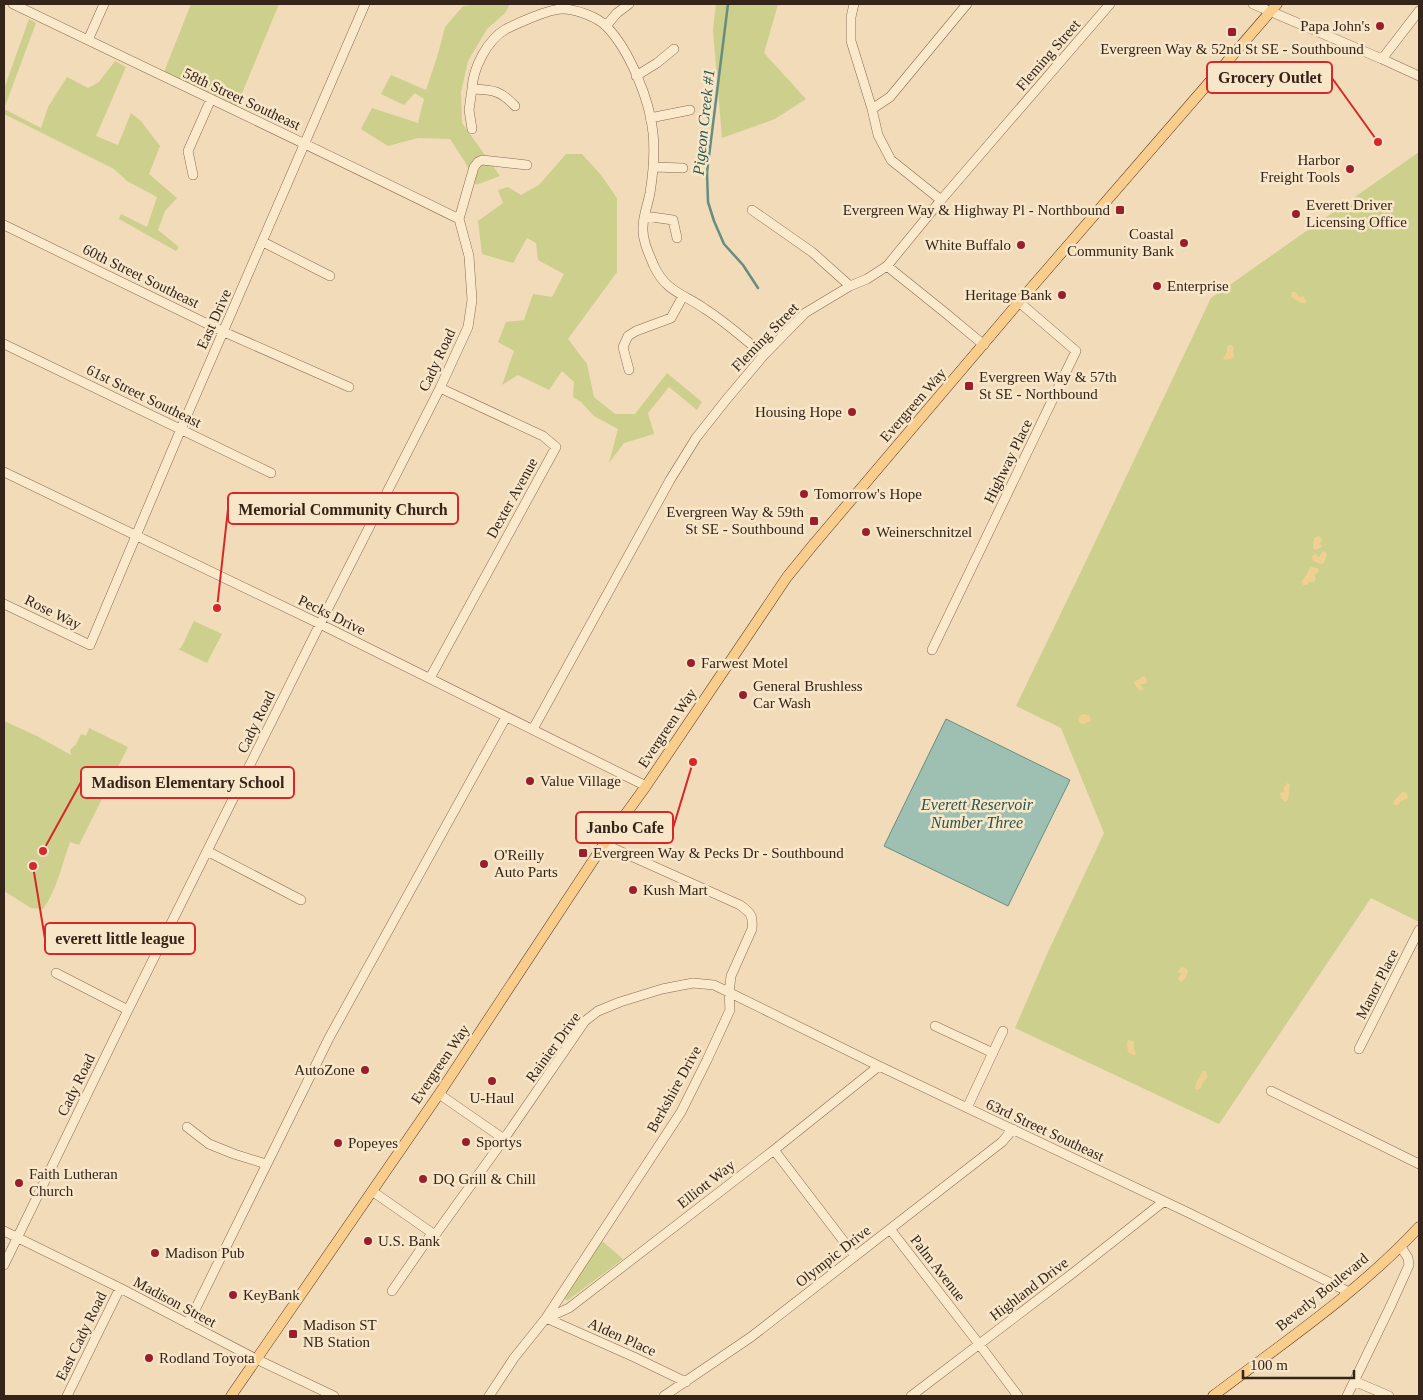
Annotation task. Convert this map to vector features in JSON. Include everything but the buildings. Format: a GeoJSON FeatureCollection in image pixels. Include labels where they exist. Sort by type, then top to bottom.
{"type":"FeatureCollection","features":[{"type":"Feature","properties":{"kind":"main road","name":"Evergreen Way"},"geometry":{"type":"LineString","coordinates":[[231,1396],[439,1094],[604,844],[646,786],[787,577],[1019,302],[1274,8]]}},
{"type":"Feature","properties":{"kind":"main road","name":"Beverly Boulevard"},"geometry":{"type":"LineString","coordinates":[[1213,1396],[1349,1292],[1401,1247],[1419,1227]]}},
{"type":"Feature","properties":{"kind":"street","name":"58th Street Southeast"},"geometry":{"type":"LineString","coordinates":[[13,4],[305,143],[459,219]]}},
{"type":"Feature","properties":{"kind":"street"},"geometry":{"type":"LineString","coordinates":[[88,40],[104,4]]}},
{"type":"Feature","properties":{"kind":"street","name":"East Drive"},"geometry":{"type":"LineString","coordinates":[[90,645],[181,429],[365,4]]}},
{"type":"Feature","properties":{"kind":"street"},"geometry":{"type":"LineString","coordinates":[[606,26],[617,13],[629,4]]}},
{"type":"Feature","properties":{"kind":"street"},"geometry":{"type":"LineString","coordinates":[[854,4],[851,17],[851,41],[878,135],[891,160],[941,200]]}},
{"type":"Feature","properties":{"kind":"street"},"geometry":{"type":"LineString","coordinates":[[872,109],[890,97],[967,4]]}},
{"type":"Feature","properties":{"kind":"street","name":"Fleming Street"},"geometry":{"type":"LineString","coordinates":[[534,730],[670,480],[696,438],[726,400],[764,355],[805,313],[850,286],[867,279],[886,266],[1110,4]]}},
{"type":"Feature","properties":{"kind":"street"},"geometry":{"type":"LineString","coordinates":[[1253,4],[1274,8],[1419,76]]}},
{"type":"Feature","properties":{"kind":"street"},"geometry":{"type":"LineString","coordinates":[[472,129],[469,110],[472,79],[476,66],[491,42],[504,30],[561,6],[585,14],[606,26],[630,61],[646,103],[653,132],[653,167],[643,227],[646,248],[655,269],[666,285],[705,308],[764,355]]}},
{"type":"Feature","properties":{"kind":"street"},"geometry":{"type":"LineString","coordinates":[[1382,58],[1419,11]]}},
{"type":"Feature","properties":{"kind":"street"},"geometry":{"type":"LineString","coordinates":[[636,76],[657,63],[674,49]]}},
{"type":"Feature","properties":{"kind":"street"},"geometry":{"type":"LineString","coordinates":[[472,89],[489,90],[504,95],[515,106]]}},
{"type":"Feature","properties":{"kind":"street"},"geometry":{"type":"LineString","coordinates":[[193,174],[188,151],[211,99]]}},
{"type":"Feature","properties":{"kind":"street"},"geometry":{"type":"LineString","coordinates":[[650,118],[690,110]]}},
{"type":"Feature","properties":{"kind":"street"},"geometry":{"type":"LineString","coordinates":[[459,219],[474,167],[478,162],[482,160],[527,165]]}},
{"type":"Feature","properties":{"kind":"street"},"geometry":{"type":"LineString","coordinates":[[653,167],[683,168]]}},
{"type":"Feature","properties":{"kind":"street"},"geometry":{"type":"LineString","coordinates":[[752,210],[812,252],[850,286]]}},
{"type":"Feature","properties":{"kind":"street"},"geometry":{"type":"LineString","coordinates":[[645,216],[673,220],[677,238]]}},
{"type":"Feature","properties":{"kind":"street","name":"Cady Road"},"geometry":{"type":"LineString","coordinates":[[4,1264],[207,851],[440,388],[468,327],[472,300],[469,256],[459,219]]}},
{"type":"Feature","properties":{"kind":"street","name":"60th Street Southeast"},"geometry":{"type":"LineString","coordinates":[[4,225],[224,332],[349,387]]}},
{"type":"Feature","properties":{"kind":"street"},"geometry":{"type":"LineString","coordinates":[[263,242],[330,276]]}},
{"type":"Feature","properties":{"kind":"street"},"geometry":{"type":"LineString","coordinates":[[886,266],[984,345]]}},
{"type":"Feature","properties":{"kind":"street"},"geometry":{"type":"LineString","coordinates":[[630,370],[623,347],[628,336],[636,331],[671,318],[682,296]]}},
{"type":"Feature","properties":{"kind":"street","name":"Highway Place"},"geometry":{"type":"LineString","coordinates":[[932,650],[1076,351],[1019,302]]}},
{"type":"Feature","properties":{"kind":"street","name":"61st Street Southeast"},"geometry":{"type":"LineString","coordinates":[[4,344],[271,473]]}},
{"type":"Feature","properties":{"kind":"street","name":"Dexter Avenue"},"geometry":{"type":"LineString","coordinates":[[430,678],[556,447],[543,436],[440,388]]}},
{"type":"Feature","properties":{"kind":"street","name":"Pecks Drive"},"geometry":{"type":"LineString","coordinates":[[4,472],[320,624],[646,786]]}},
{"type":"Feature","properties":{"kind":"street","name":"Rose Way"},"geometry":{"type":"LineString","coordinates":[[4,604],[90,645]]}},
{"type":"Feature","properties":{"kind":"street"},"geometry":{"type":"LineString","coordinates":[[188,1324],[329,1038],[506,717]]}},
{"type":"Feature","properties":{"kind":"street","name":"Berkshire Drive"},"geometry":{"type":"LineString","coordinates":[[489,1396],[514,1358],[546,1318],[681,1112],[730,1010],[731,976],[752,929],[753,921],[750,912],[740,905],[604,844]]}},
{"type":"Feature","properties":{"kind":"street"},"geometry":{"type":"LineString","coordinates":[[207,851],[301,900]]}},
{"type":"Feature","properties":{"kind":"street","name":"Manor Place"},"geometry":{"type":"LineString","coordinates":[[1359,1049],[1419,930]]}},
{"type":"Feature","properties":{"kind":"street"},"geometry":{"type":"LineString","coordinates":[[56,973],[128,1010]]}},
{"type":"Feature","properties":{"kind":"street","name":"Rainier Drive"},"geometry":{"type":"LineString","coordinates":[[392,1291],[432,1233],[435,1235],[504,1139],[585,1021],[598,1011],[662,989],[693,983],[714,985],[729,993]]}},
{"type":"Feature","properties":{"kind":"street","name":"63rd Street Southeast"},"geometry":{"type":"LineString","coordinates":[[729,993],[1349,1292]]}},
{"type":"Feature","properties":{"kind":"street"},"geometry":{"type":"LineString","coordinates":[[935,1026],[993,1054]]}},
{"type":"Feature","properties":{"kind":"street"},"geometry":{"type":"LineString","coordinates":[[967,1108],[1004,1031]]}},
{"type":"Feature","properties":{"kind":"street","name":"Elliott Way"},"geometry":{"type":"LineString","coordinates":[[546,1318],[568,1308],[774,1150],[878,1066]]}},
{"type":"Feature","properties":{"kind":"street"},"geometry":{"type":"LineString","coordinates":[[1271,1091],[1419,1164]]}},
{"type":"Feature","properties":{"kind":"street"},"geometry":{"type":"LineString","coordinates":[[439,1094],[504,1139]]}},
{"type":"Feature","properties":{"kind":"street"},"geometry":{"type":"LineString","coordinates":[[187,1127],[209,1144],[266,1164]]}},
{"type":"Feature","properties":{"kind":"street","name":"Olympic Drive"},"geometry":{"type":"LineString","coordinates":[[664,1396],[751,1337],[1002,1142],[1013,1129]]}},
{"type":"Feature","properties":{"kind":"street"},"geometry":{"type":"LineString","coordinates":[[774,1150],[855,1256]]}},
{"type":"Feature","properties":{"kind":"street"},"geometry":{"type":"LineString","coordinates":[[372,1191],[432,1233]]}},
{"type":"Feature","properties":{"kind":"street","name":"Highland Drive"},"geometry":{"type":"LineString","coordinates":[[911,1396],[1164,1202]]}},
{"type":"Feature","properties":{"kind":"street","name":"Palm Avenue"},"geometry":{"type":"LineString","coordinates":[[890,1230],[1018,1396]]}},
{"type":"Feature","properties":{"kind":"street","name":"Madison Street"},"geometry":{"type":"LineString","coordinates":[[4,1231],[120,1288],[256,1359],[334,1396]]}},
{"type":"Feature","properties":{"kind":"street"},"geometry":{"type":"LineString","coordinates":[[1347,1396],[1409,1265],[1408,1258],[1401,1247]]}},
{"type":"Feature","properties":{"kind":"street","name":"East Cady Road"},"geometry":{"type":"LineString","coordinates":[[67,1396],[120,1288]]}},
{"type":"Feature","properties":{"kind":"street","name":"Alden Place"},"geometry":{"type":"LineString","coordinates":[[546,1318],[686,1382]]}},
{"type":"Feature","properties":{"kind":"street"},"geometry":{"type":"LineString","coordinates":[[1354,1381],[1389,1396]]}},
{"type":"Feature","properties":{"kind":"green space"},"geometry":{"type":"Polygon","coordinates":[[[191,4],[279,4],[235,110],[162,77],[191,4]]]}},
{"type":"Feature","properties":{"kind":"green space"},"geometry":{"type":"Polygon","coordinates":[[[510,4],[505,13],[487,29],[468,61],[461,92],[462,123],[500,176],[476,185],[465,162],[450,139],[418,138],[388,146],[361,129],[372,108],[418,123],[424,99],[415,93],[404,105],[381,94],[391,75],[426,90],[445,27],[463,6],[510,4]]]}},
{"type":"Feature","properties":{"kind":"green space"},"geometry":{"type":"Polygon","coordinates":[[[716,4],[778,4],[764,53],[806,99],[775,119],[722,138],[713,30],[716,4]]]}},
{"type":"Feature","properties":{"kind":"green space"},"geometry":{"type":"Polygon","coordinates":[[[29,19],[36,23],[4,109],[4,89],[29,19]]]}},
{"type":"Feature","properties":{"kind":"green space"},"geometry":{"type":"Polygon","coordinates":[[[115,61],[126,67],[96,136],[118,145],[131,113],[141,121],[160,146],[149,174],[177,198],[165,211],[158,230],[179,247],[176,251],[119,219],[121,214],[147,227],[157,197],[127,181],[114,169],[4,114],[4,109],[41,128],[48,107],[67,77],[88,88],[99,82],[115,61]]]}},
{"type":"Feature","properties":{"kind":"green space"},"geometry":{"type":"Polygon","coordinates":[[[1419,152],[1419,922],[1371,898],[1219,1124],[1015,1028],[1048,952],[1104,833],[1061,728],[1016,706],[1211,298],[1419,152]]]}},
{"type":"Feature","properties":{"kind":"green space"},"geometry":{"type":"Polygon","coordinates":[[[566,154],[582,154],[601,175],[617,198],[617,272],[568,339],[587,364],[594,397],[615,414],[635,414],[667,373],[702,402],[697,410],[669,387],[648,413],[654,434],[624,443],[609,463],[618,429],[594,416],[581,402],[573,397],[574,382],[562,371],[549,390],[518,375],[502,385],[514,351],[498,342],[506,322],[524,320],[533,294],[552,297],[564,274],[538,260],[536,243],[527,238],[513,263],[482,254],[478,221],[503,203],[498,190],[508,187],[521,195],[539,185],[566,154]]]}},
{"type":"Feature","properties":{"kind":"green space"},"geometry":{"type":"Polygon","coordinates":[[[194,621],[222,634],[207,663],[178,649],[181,648],[194,621]]]}},
{"type":"Feature","properties":{"kind":"green space"},"geometry":{"type":"Polygon","coordinates":[[[4,721],[37,736],[71,755],[70,750],[76,744],[81,734],[86,736],[89,728],[128,747],[79,845],[70,842],[56,885],[43,909],[31,908],[4,891],[4,721]]]}},
{"type":"Feature","properties":{"kind":"green space"},"geometry":{"type":"Polygon","coordinates":[[[602,1241],[623,1259],[566,1300],[564,1298],[602,1241]]]}},
{"type":"Feature","properties":{"kind":"sand"},"geometry":{"type":"Polygon","coordinates":[[[1292,292],[1296,292],[1299,297],[1303,296],[1306,303],[1299,302],[1291,297],[1292,292]]]}},
{"type":"Feature","properties":{"kind":"sand"},"geometry":{"type":"Polygon","coordinates":[[[1229,345],[1234,347],[1234,356],[1225,360],[1223,358],[1229,345]]]}},
{"type":"Feature","properties":{"kind":"sand"},"geometry":{"type":"Polygon","coordinates":[[[1318,536],[1322,538],[1319,544],[1322,547],[1315,550],[1313,548],[1314,538],[1318,536]]]}},
{"type":"Feature","properties":{"kind":"sand"},"geometry":{"type":"Polygon","coordinates":[[[1323,551],[1327,554],[1324,563],[1321,564],[1313,561],[1312,556],[1315,554],[1319,557],[1323,551]]]}},
{"type":"Feature","properties":{"kind":"sand"},"geometry":{"type":"Polygon","coordinates":[[[1310,567],[1318,568],[1319,572],[1314,575],[1316,579],[1314,582],[1303,585],[1301,582],[1310,567]]]}},
{"type":"Feature","properties":{"kind":"sand"},"geometry":{"type":"Polygon","coordinates":[[[1144,676],[1147,682],[1140,684],[1144,689],[1140,691],[1134,682],[1144,676]]]}},
{"type":"Feature","properties":{"kind":"sand"},"geometry":{"type":"Polygon","coordinates":[[[1082,714],[1089,715],[1091,721],[1083,724],[1080,723],[1078,718],[1082,714]]]}},
{"type":"Feature","properties":{"kind":"sand"},"geometry":{"type":"Polygon","coordinates":[[[1287,783],[1290,784],[1288,800],[1285,802],[1281,798],[1280,793],[1284,792],[1284,787],[1287,783]]]}},
{"type":"Feature","properties":{"kind":"sand"},"geometry":{"type":"Polygon","coordinates":[[[1402,792],[1407,793],[1408,798],[1395,805],[1394,801],[1402,792]]]}},
{"type":"Feature","properties":{"kind":"sand"},"geometry":{"type":"Polygon","coordinates":[[[1182,967],[1188,971],[1186,978],[1181,982],[1178,978],[1182,973],[1178,971],[1182,967]]]}},
{"type":"Feature","properties":{"kind":"sand"},"geometry":{"type":"Polygon","coordinates":[[[1128,1040],[1134,1041],[1135,1055],[1128,1052],[1128,1040]]]}},
{"type":"Feature","properties":{"kind":"sand"},"geometry":{"type":"Polygon","coordinates":[[[1203,1071],[1206,1071],[1208,1077],[1203,1082],[1201,1088],[1197,1090],[1195,1088],[1197,1081],[1203,1071]]]}},
{"type":"Feature","properties":{"kind":"water","name":"Everett Reservoir Number Three"},"geometry":{"type":"Polygon","coordinates":[[[946,719],[1070,780],[1008,906],[884,846],[946,719]]]}},
{"type":"Feature","properties":{"kind":"waterway","name":"Pigeon Creek #1"},"geometry":{"type":"LineString","coordinates":[[728,4],[707,172],[708,202],[724,244],[743,265],[758,288]]}},
{"type":"Feature","properties":{"kind":"place","name":"Papa John's"},"geometry":{"type":"Point","coordinates":[1380,26]}},
{"type":"Feature","properties":{"kind":"place","name":"Evergreen Way & 52nd St SE - Southbound"},"geometry":{"type":"Point","coordinates":[1232,32]}},
{"type":"Feature","properties":{"kind":"place","name":"Grocery Outlet"},"geometry":{"type":"Point","coordinates":[1378,142]}},
{"type":"Feature","properties":{"kind":"place","name":"Harbor Freight Tools"},"geometry":{"type":"Point","coordinates":[1350,169]}},
{"type":"Feature","properties":{"kind":"place","name":"Evergreen Way & Highway Pl - Northbound"},"geometry":{"type":"Point","coordinates":[1120,210]}},
{"type":"Feature","properties":{"kind":"place","name":"Everett Driver Licensing Office"},"geometry":{"type":"Point","coordinates":[1296,214]}},
{"type":"Feature","properties":{"kind":"place","name":"Coastal Community Bank"},"geometry":{"type":"Point","coordinates":[1184,243]}},
{"type":"Feature","properties":{"kind":"place","name":"White Buffalo"},"geometry":{"type":"Point","coordinates":[1021,245]}},
{"type":"Feature","properties":{"kind":"place","name":"Enterprise"},"geometry":{"type":"Point","coordinates":[1157,286]}},
{"type":"Feature","properties":{"kind":"place","name":"Heritage Bank"},"geometry":{"type":"Point","coordinates":[1062,295]}},
{"type":"Feature","properties":{"kind":"place","name":"Evergreen Way & 57th St SE - Northbound"},"geometry":{"type":"Point","coordinates":[969,386]}},
{"type":"Feature","properties":{"kind":"place","name":"Housing Hope"},"geometry":{"type":"Point","coordinates":[852,412]}},
{"type":"Feature","properties":{"kind":"place","name":"Tomorrow's Hope"},"geometry":{"type":"Point","coordinates":[804,494]}},
{"type":"Feature","properties":{"kind":"place","name":"Evergreen Way & 59th St SE - Southbound"},"geometry":{"type":"Point","coordinates":[814,521]}},
{"type":"Feature","properties":{"kind":"place","name":"Weinerschnitzel"},"geometry":{"type":"Point","coordinates":[866,532]}},
{"type":"Feature","properties":{"kind":"place","name":"Memorial Community Church"},"geometry":{"type":"Point","coordinates":[217,608]}},
{"type":"Feature","properties":{"kind":"place","name":"Farwest Motel"},"geometry":{"type":"Point","coordinates":[691,663]}},
{"type":"Feature","properties":{"kind":"place","name":"General Brushless Car Wash"},"geometry":{"type":"Point","coordinates":[743,695]}},
{"type":"Feature","properties":{"kind":"place","name":"Janbo Cafe"},"geometry":{"type":"Point","coordinates":[693,762]}},
{"type":"Feature","properties":{"kind":"place","name":"Value Village"},"geometry":{"type":"Point","coordinates":[530,781]}},
{"type":"Feature","properties":{"kind":"place","name":"Madison Elementary School"},"geometry":{"type":"Point","coordinates":[43,851]}},
{"type":"Feature","properties":{"kind":"place","name":"Evergreen Way & Pecks Dr - Southbound"},"geometry":{"type":"Point","coordinates":[583,853]}},
{"type":"Feature","properties":{"kind":"place","name":"O'Reilly Auto Parts"},"geometry":{"type":"Point","coordinates":[484,864]}},
{"type":"Feature","properties":{"kind":"place","name":"everett little league"},"geometry":{"type":"Point","coordinates":[33,866]}},
{"type":"Feature","properties":{"kind":"place","name":"Kush Mart"},"geometry":{"type":"Point","coordinates":[633,890]}},
{"type":"Feature","properties":{"kind":"place","name":"AutoZone"},"geometry":{"type":"Point","coordinates":[365,1070]}},
{"type":"Feature","properties":{"kind":"place","name":"U-Haul"},"geometry":{"type":"Point","coordinates":[492,1081]}},
{"type":"Feature","properties":{"kind":"place","name":"Sportys"},"geometry":{"type":"Point","coordinates":[466,1142]}},
{"type":"Feature","properties":{"kind":"place","name":"Popeyes"},"geometry":{"type":"Point","coordinates":[338,1143]}},
{"type":"Feature","properties":{"kind":"place","name":"DQ Grill & Chill"},"geometry":{"type":"Point","coordinates":[423,1179]}},
{"type":"Feature","properties":{"kind":"place","name":"Faith Lutheran Church"},"geometry":{"type":"Point","coordinates":[19,1183]}},
{"type":"Feature","properties":{"kind":"place","name":"U.S. Bank"},"geometry":{"type":"Point","coordinates":[368,1241]}},
{"type":"Feature","properties":{"kind":"place","name":"Madison Pub"},"geometry":{"type":"Point","coordinates":[155,1253]}},
{"type":"Feature","properties":{"kind":"place","name":"KeyBank"},"geometry":{"type":"Point","coordinates":[233,1295]}},
{"type":"Feature","properties":{"kind":"place","name":"Madison ST NB Station"},"geometry":{"type":"Point","coordinates":[293,1334]}},
{"type":"Feature","properties":{"kind":"place","name":"Rodland Toyota"},"geometry":{"type":"Point","coordinates":[149,1358]}}]}
